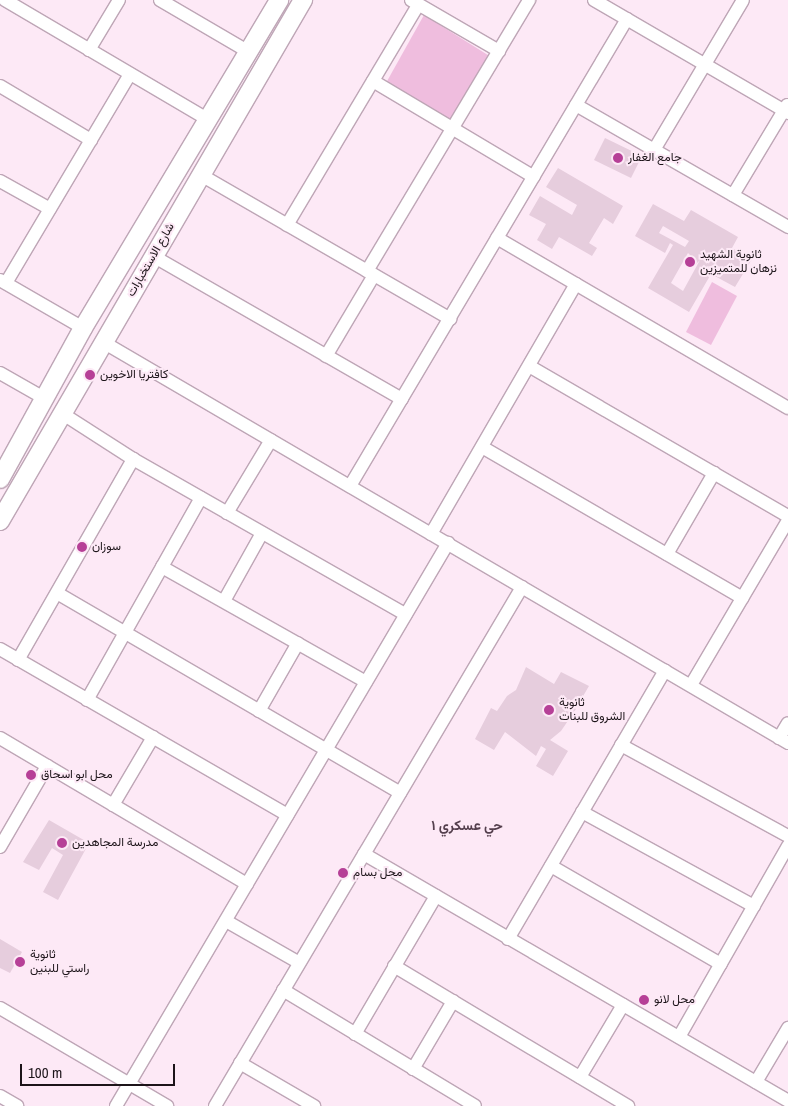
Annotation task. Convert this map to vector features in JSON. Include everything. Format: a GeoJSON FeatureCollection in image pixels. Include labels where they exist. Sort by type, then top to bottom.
{"type":"FeatureCollection","features":[{"type":"Feature","properties":{"kind":"main road","name":"شارع الاستخبارات"},"geometry":{"type":"LineString","coordinates":[[2,470],[83,328],[112,284],[279,0]]}},
{"type":"Feature","properties":{"kind":"main road","name":"شارع الاستخبارات"},"geometry":{"type":"LineString","coordinates":[[0,521],[303,0]]}},
{"type":"Feature","properties":{"kind":"main road"},"geometry":{"type":"LineString","coordinates":[[112,284],[131,294]]}},
{"type":"Feature","properties":{"kind":"street"},"geometry":{"type":"LineString","coordinates":[[4,0],[209,120]]}},
{"type":"Feature","properties":{"kind":"street"},"geometry":{"type":"LineString","coordinates":[[89,50],[119,0]]}},
{"type":"Feature","properties":{"kind":"street"},"geometry":{"type":"LineString","coordinates":[[326,356],[452,128],[529,0]]}},
{"type":"Feature","properties":{"kind":"street"},"geometry":{"type":"LineString","coordinates":[[594,0],[705,65],[787,109],[733,195]]}},
{"type":"Feature","properties":{"kind":"street"},"geometry":{"type":"LineString","coordinates":[[654,150],[743,0]]}},
{"type":"Feature","properties":{"kind":"street"},"geometry":{"type":"LineString","coordinates":[[166,2],[249,52]]}},
{"type":"Feature","properties":{"kind":"street"},"geometry":{"type":"LineString","coordinates":[[287,225],[373,81],[415,2],[499,51]]}},
{"type":"Feature","properties":{"kind":"street"},"geometry":{"type":"LineString","coordinates":[[350,486],[627,19]]}},
{"type":"Feature","properties":{"kind":"street"},"geometry":{"type":"LineString","coordinates":[[83,328],[3,281],[50,209],[130,74]]}},
{"type":"Feature","properties":{"kind":"street"},"geometry":{"type":"LineString","coordinates":[[373,81],[534,177]]}},
{"type":"Feature","properties":{"kind":"street"},"geometry":{"type":"LineString","coordinates":[[0,86],[90,140]]}},
{"type":"Feature","properties":{"kind":"street"},"geometry":{"type":"LineString","coordinates":[[576,105],[788,227]]}},
{"type":"Feature","properties":{"kind":"street"},"geometry":{"type":"LineString","coordinates":[[200,175],[450,319]]}},
{"type":"Feature","properties":{"kind":"street"},"geometry":{"type":"LineString","coordinates":[[0,180],[50,209]]}},
{"type":"Feature","properties":{"kind":"street"},"geometry":{"type":"LineString","coordinates":[[498,238],[788,408]]}},
{"type":"Feature","properties":{"kind":"street"},"geometry":{"type":"LineString","coordinates":[[153,256],[402,399]]}},
{"type":"Feature","properties":{"kind":"street"},"geometry":{"type":"LineString","coordinates":[[431,534],[576,284]]}},
{"type":"Feature","properties":{"kind":"street"},"geometry":{"type":"LineString","coordinates":[[103,342],[784,740],[788,723]]}},
{"type":"Feature","properties":{"kind":"street"},"geometry":{"type":"LineString","coordinates":[[529,366],[788,516]]}},
{"type":"Feature","properties":{"kind":"street"},"geometry":{"type":"LineString","coordinates":[[0,373],[44,398]]}},
{"type":"Feature","properties":{"kind":"street"},"geometry":{"type":"LineString","coordinates":[[63,414],[133,459],[406,615]]}},
{"type":"Feature","properties":{"kind":"street"},"geometry":{"type":"LineString","coordinates":[[227,513],[271,440]]}},
{"type":"Feature","properties":{"kind":"street"},"geometry":{"type":"LineString","coordinates":[[482,446],[742,598]]}},
{"type":"Feature","properties":{"kind":"street"},"geometry":{"type":"LineString","coordinates":[[18,660],[133,459]]}},
{"type":"Feature","properties":{"kind":"street"},"geometry":{"type":"LineString","coordinates":[[667,554],[714,473]]}},
{"type":"Feature","properties":{"kind":"street"},"geometry":{"type":"LineString","coordinates":[[87,700],[201,498]]}},
{"type":"Feature","properties":{"kind":"street"},"geometry":{"type":"LineString","coordinates":[[691,685],[788,520]]}},
{"type":"Feature","properties":{"kind":"street"},"geometry":{"type":"LineString","coordinates":[[224,601],[262,533]]}},
{"type":"Feature","properties":{"kind":"street"},"geometry":{"type":"LineString","coordinates":[[116,1106],[448,543]]}},
{"type":"Feature","properties":{"kind":"street"},"geometry":{"type":"LineString","coordinates":[[162,567],[366,682]]}},
{"type":"Feature","properties":{"kind":"street"},"geometry":{"type":"LineString","coordinates":[[215,1106],[298,962],[522,587]]}},
{"type":"Feature","properties":{"kind":"street"},"geometry":{"type":"LineString","coordinates":[[57,593],[400,793]]}},
{"type":"Feature","properties":{"kind":"street"},"geometry":{"type":"LineString","coordinates":[[259,711],[298,643]]}},
{"type":"Feature","properties":{"kind":"street"},"geometry":{"type":"LineString","coordinates":[[0,649],[288,815]]}},
{"type":"Feature","properties":{"kind":"street"},"geometry":{"type":"LineString","coordinates":[[508,939],[665,670]]}},
{"type":"Feature","properties":{"kind":"street"},"geometry":{"type":"LineString","coordinates":[[112,804],[153,737]]}},
{"type":"Feature","properties":{"kind":"street"},"geometry":{"type":"LineString","coordinates":[[0,738],[247,884]]}},
{"type":"Feature","properties":{"kind":"street"},"geometry":{"type":"LineString","coordinates":[[621,745],[788,836]]}},
{"type":"Feature","properties":{"kind":"street"},"geometry":{"type":"LineString","coordinates":[[0,847],[47,766]]}},
{"type":"Feature","properties":{"kind":"street"},"geometry":{"type":"LineString","coordinates":[[582,812],[754,906]]}},
{"type":"Feature","properties":{"kind":"street"},"geometry":{"type":"LineString","coordinates":[[679,1037],[788,846]]}},
{"type":"Feature","properties":{"kind":"street"},"geometry":{"type":"LineString","coordinates":[[364,854],[788,1100]]}},
{"type":"Feature","properties":{"kind":"street"},"geometry":{"type":"LineString","coordinates":[[551,866],[721,964]]}},
{"type":"Feature","properties":{"kind":"street"},"geometry":{"type":"LineString","coordinates":[[355,1034],[436,896]]}},
{"type":"Feature","properties":{"kind":"street"},"geometry":{"type":"LineString","coordinates":[[226,921],[298,962]]}},
{"type":"Feature","properties":{"kind":"street"},"geometry":{"type":"LineString","coordinates":[[394,966],[628,1106]]}},
{"type":"Feature","properties":{"kind":"street"},"geometry":{"type":"LineString","coordinates":[[283,990],[475,1106]]}},
{"type":"Feature","properties":{"kind":"street"},"geometry":{"type":"LineString","coordinates":[[412,1069],[453,1001]]}},
{"type":"Feature","properties":{"kind":"street"},"geometry":{"type":"LineString","coordinates":[[580,1077],[623,1004]]}},
{"type":"Feature","properties":{"kind":"street"},"geometry":{"type":"LineString","coordinates":[[0,1008],[167,1106]]}},
{"type":"Feature","properties":{"kind":"street"},"geometry":{"type":"LineString","coordinates":[[756,1082],[788,1028]]}},
{"type":"Feature","properties":{"kind":"street"},"geometry":{"type":"LineString","coordinates":[[240,1064],[313,1106]]}},
{"type":"Feature","properties":{"kind":"street"},"geometry":{"type":"LineString","coordinates":[[0,1096],[17,1106]]}},
{"type":"Feature","properties":{"kind":"shaded area"},"geometry":{"type":"Polygon","coordinates":[[[424,15],[491,57],[454,124],[386,83],[424,15]]]}},
{"type":"Feature","properties":{"kind":"shaded area"},"geometry":{"type":"Polygon","coordinates":[[[712,282],[737,296],[711,345],[686,332],[712,282]]]}},
{"type":"Feature","properties":{"kind":"building","name":"جامع الغفار"},"geometry":{"type":"Polygon","coordinates":[[[605,138],[642,156],[631,178],[594,160],[605,138]]]}},
{"type":"Feature","properties":{"kind":"building"},"geometry":{"type":"Polygon","coordinates":[[[558,168],[623,206],[613,224],[604,218],[589,243],[597,248],[592,256],[559,237],[552,249],[537,240],[546,224],[529,215],[540,196],[572,215],[577,205],[546,187],[558,168]]]}},
{"type":"Feature","properties":{"kind":"building"},"geometry":{"type":"Polygon","coordinates":[[[653,204],[684,221],[691,210],[738,237],[732,248],[752,259],[735,287],[711,274],[689,312],[648,288],[673,245],[670,243],[665,253],[635,236],[653,204]],[[663,226],[659,233],[685,247],[689,241],[663,226]],[[688,253],[671,283],[683,291],[700,260],[695,265],[687,261],[690,255],[688,253]]]}},
{"type":"Feature","properties":{"kind":"building"},"geometry":{"type":"Polygon","coordinates":[[[526,667],[554,684],[561,672],[589,686],[579,703],[573,699],[570,706],[576,709],[561,731],[550,740],[568,751],[553,776],[536,766],[546,749],[541,746],[536,756],[505,732],[494,750],[475,739],[491,708],[497,711],[507,696],[516,690],[526,667]]]}},
{"type":"Feature","properties":{"kind":"building"},"geometry":{"type":"Polygon","coordinates":[[[49,820],[89,843],[58,900],[43,892],[63,855],[52,848],[39,870],[23,862],[49,820]]]}},
{"type":"Feature","properties":{"kind":"building"},"geometry":{"type":"Polygon","coordinates":[[[0,939],[22,952],[10,973],[0,968],[0,939]]]}},
{"type":"Feature","properties":{"kind":"place","name":"جامع الغفار"},"geometry":{"type":"Point","coordinates":[618,158]}},
{"type":"Feature","properties":{"kind":"place","name":"ثانوية الشهيد نزهان للمتميزين"},"geometry":{"type":"Point","coordinates":[690,262]}},
{"type":"Feature","properties":{"kind":"place","name":"كافتريا الاخوين"},"geometry":{"type":"Point","coordinates":[90,375]}},
{"type":"Feature","properties":{"kind":"place","name":"سوزان"},"geometry":{"type":"Point","coordinates":[82,547]}},
{"type":"Feature","properties":{"kind":"place","name":"ثانوية الشروق للبنات"},"geometry":{"type":"Point","coordinates":[549,710]}},
{"type":"Feature","properties":{"kind":"place","name":"محل ابو اسحاق"},"geometry":{"type":"Point","coordinates":[31,775]}},
{"type":"Feature","properties":{"kind":"place","name":"مدرسة المجاهدين"},"geometry":{"type":"Point","coordinates":[62,843]}},
{"type":"Feature","properties":{"kind":"place","name":"محل بسام"},"geometry":{"type":"Point","coordinates":[343,873]}},
{"type":"Feature","properties":{"kind":"place","name":"ثانوية راستي للبنين"},"geometry":{"type":"Point","coordinates":[20,962]}},
{"type":"Feature","properties":{"kind":"place","name":"محل لانو"},"geometry":{"type":"Point","coordinates":[644,1000]}},
{"type":"Feature","properties":{"kind":"district","name":"حي عسكري ١"},"geometry":{"type":"Point","coordinates":[467,825]}}]}
